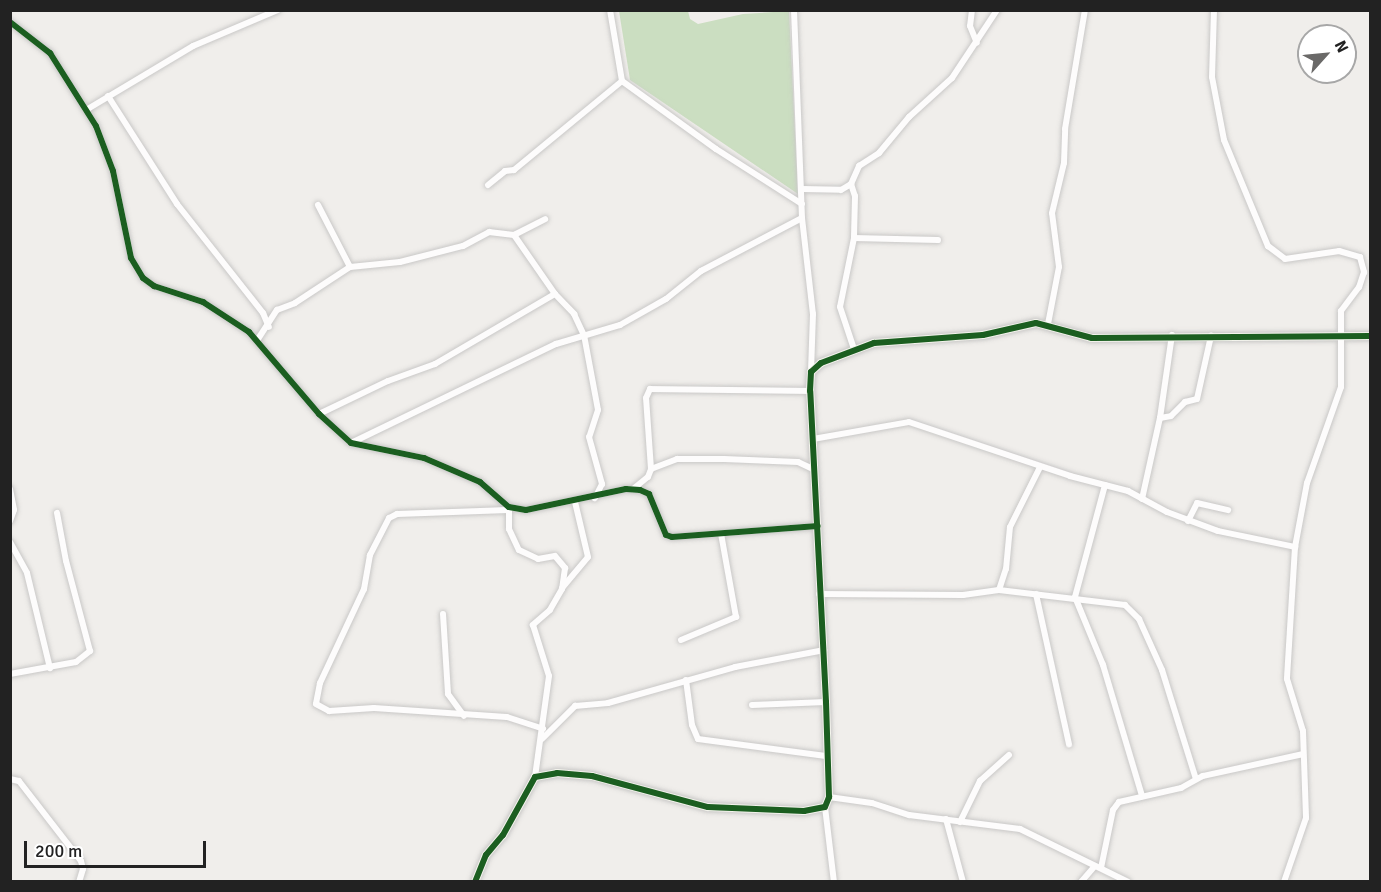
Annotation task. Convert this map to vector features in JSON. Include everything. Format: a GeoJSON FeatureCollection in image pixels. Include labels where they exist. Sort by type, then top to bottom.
{"type":"FeatureCollection","features":[{"type":"Feature","properties":{"kind":"street"},"geometry":{"type":"LineString","coordinates":[[86,110],[193,46],[278,10]]}},
{"type":"Feature","properties":{"kind":"street"},"geometry":{"type":"LineString","coordinates":[[610,10],[622,81],[716,150],[802,204]]}},
{"type":"Feature","properties":{"kind":"street"},"geometry":{"type":"LineString","coordinates":[[794,10],[802,218],[813,314],[810,391],[826,702],[829,797],[825,807],[834,882]]}},
{"type":"Feature","properties":{"kind":"street"},"geometry":{"type":"LineString","coordinates":[[972,10],[970,26],[977,43]]}},
{"type":"Feature","properties":{"kind":"street"},"geometry":{"type":"LineString","coordinates":[[802,189],[841,190],[851,184],[859,166],[879,153],[909,117],[945,85],[977,43],[997,10]]}},
{"type":"Feature","properties":{"kind":"street"},"geometry":{"type":"LineString","coordinates":[[1048,324],[1059,267],[1052,213],[1064,163],[1070,96],[1085,10]]}},
{"type":"Feature","properties":{"kind":"street"},"geometry":{"type":"LineString","coordinates":[[1214,10],[1212,77],[1224,140],[1268,246],[1285,259],[1339,251],[1360,257],[1364,272],[1359,287],[1341,311],[1343,336],[1341,387],[1307,483],[1295,547],[1287,679],[1303,732],[1306,818],[1284,882]]}},
{"type":"Feature","properties":{"kind":"street"},"geometry":{"type":"LineString","coordinates":[[10,22],[50,53],[105,143],[135,268],[154,286],[203,302],[258,339],[319,414],[351,443],[405,453],[440,464],[480,482],[508,508],[509,530],[519,550],[538,559],[555,556],[562,560],[565,573],[562,589]]}},
{"type":"Feature","properties":{"kind":"street"},"geometry":{"type":"LineString","coordinates":[[488,186],[505,171],[514,170],[622,81]]}},
{"type":"Feature","properties":{"kind":"street"},"geometry":{"type":"LineString","coordinates":[[108,96],[177,204],[263,313],[269,327]]}},
{"type":"Feature","properties":{"kind":"street"},"geometry":{"type":"LineString","coordinates":[[851,184],[855,196],[854,238],[840,307],[854,349]]}},
{"type":"Feature","properties":{"kind":"street"},"geometry":{"type":"LineString","coordinates":[[318,205],[350,267]]}},
{"type":"Feature","properties":{"kind":"street"},"geometry":{"type":"LineString","coordinates":[[351,443],[556,344],[620,325],[666,299],[701,271],[802,218]]}},
{"type":"Feature","properties":{"kind":"street"},"geometry":{"type":"LineString","coordinates":[[258,339],[269,327],[277,310],[289,307],[350,267],[400,262],[464,246],[489,232],[514,235],[545,219]]}},
{"type":"Feature","properties":{"kind":"street"},"geometry":{"type":"LineString","coordinates":[[514,235],[555,294],[574,314],[585,335],[598,410],[589,437],[602,484],[595,499]]}},
{"type":"Feature","properties":{"kind":"street"},"geometry":{"type":"LineString","coordinates":[[854,238],[938,240]]}},
{"type":"Feature","properties":{"kind":"street"},"geometry":{"type":"LineString","coordinates":[[319,414],[446,359],[555,294]]}},
{"type":"Feature","properties":{"kind":"street"},"geometry":{"type":"LineString","coordinates":[[811,372],[821,363],[854,349],[901,339],[966,336],[1048,324],[1082,337],[1371,336]]}},
{"type":"Feature","properties":{"kind":"street"},"geometry":{"type":"LineString","coordinates":[[1142,499],[1160,418],[1172,335]]}},
{"type":"Feature","properties":{"kind":"street"},"geometry":{"type":"LineString","coordinates":[[1160,418],[1171,416],[1185,402],[1197,399],[1211,336]]}},
{"type":"Feature","properties":{"kind":"street"},"geometry":{"type":"LineString","coordinates":[[543,729],[507,717],[464,717],[374,708],[329,711],[316,704],[317,696],[364,589],[370,555],[389,518],[397,514],[508,508],[526,510],[595,499],[633,489],[648,477],[651,469],[646,398],[650,389],[810,391]]}},
{"type":"Feature","properties":{"kind":"street"},"geometry":{"type":"LineString","coordinates":[[813,439],[909,422],[1040,467],[1105,485],[1142,499],[1188,521],[1249,540],[1295,547]]}},
{"type":"Feature","properties":{"kind":"street"},"geometry":{"type":"LineString","coordinates":[[651,469],[677,459],[798,462],[813,469]]}},
{"type":"Feature","properties":{"kind":"street"},"geometry":{"type":"LineString","coordinates":[[999,590],[1006,570],[1010,527],[1040,467]]}},
{"type":"Feature","properties":{"kind":"street"},"geometry":{"type":"LineString","coordinates":[[1105,485],[1075,597],[1100,657],[1142,796]]}},
{"type":"Feature","properties":{"kind":"street"},"geometry":{"type":"LineString","coordinates":[[10,489],[10,521]]}},
{"type":"Feature","properties":{"kind":"street"},"geometry":{"type":"LineString","coordinates":[[633,489],[649,494],[666,535],[721,534],[818,526]]}},
{"type":"Feature","properties":{"kind":"street"},"geometry":{"type":"LineString","coordinates":[[475,882],[486,855],[502,835],[535,777],[549,676],[532,625],[550,610],[562,589],[588,557],[575,502]]}},
{"type":"Feature","properties":{"kind":"street"},"geometry":{"type":"LineString","coordinates":[[1188,521],[1197,502],[1228,510]]}},
{"type":"Feature","properties":{"kind":"street"},"geometry":{"type":"LineString","coordinates":[[10,674],[76,662],[90,651],[66,561],[57,513]]}},
{"type":"Feature","properties":{"kind":"street"},"geometry":{"type":"LineString","coordinates":[[681,640],[736,617],[721,534]]}},
{"type":"Feature","properties":{"kind":"street"},"geometry":{"type":"LineString","coordinates":[[10,542],[27,573],[50,668]]}},
{"type":"Feature","properties":{"kind":"street"},"geometry":{"type":"LineString","coordinates":[[819,594],[963,595],[999,590],[1075,597],[1125,606],[1139,619],[1162,670],[1196,779]]}},
{"type":"Feature","properties":{"kind":"street"},"geometry":{"type":"LineString","coordinates":[[1036,594],[1069,744]]}},
{"type":"Feature","properties":{"kind":"street"},"geometry":{"type":"LineString","coordinates":[[443,614],[448,694],[464,717]]}},
{"type":"Feature","properties":{"kind":"street"},"geometry":{"type":"LineString","coordinates":[[542,739],[575,706],[608,703],[686,680],[824,650]]}},
{"type":"Feature","properties":{"kind":"street"},"geometry":{"type":"LineString","coordinates":[[686,680],[692,725],[698,738],[826,756]]}},
{"type":"Feature","properties":{"kind":"street"},"geometry":{"type":"LineString","coordinates":[[752,705],[826,702]]}},
{"type":"Feature","properties":{"kind":"street"},"geometry":{"type":"LineString","coordinates":[[1085,880],[1098,867],[1115,806],[1142,796],[1181,788],[1196,779],[1303,754]]}},
{"type":"Feature","properties":{"kind":"street"},"geometry":{"type":"LineString","coordinates":[[960,822],[980,781],[1009,755]]}},
{"type":"Feature","properties":{"kind":"street"},"geometry":{"type":"LineString","coordinates":[[535,777],[557,773],[592,776],[708,807],[804,811],[825,807]]}},
{"type":"Feature","properties":{"kind":"street"},"geometry":{"type":"LineString","coordinates":[[10,779],[27,790],[81,861],[83,869],[79,882]]}},
{"type":"Feature","properties":{"kind":"street"},"geometry":{"type":"LineString","coordinates":[[829,797],[960,822],[1020,829],[1128,882]]}},
{"type":"Feature","properties":{"kind":"street"},"geometry":{"type":"LineString","coordinates":[[946,819],[963,882]]}},
{"type":"Feature","properties":{"kind":"green space"},"geometry":{"type":"Polygon","coordinates":[[[619,11],[688,11],[690,19],[698,24],[743,14],[789,11],[798,194],[630,80],[619,11]]]}},
{"type":"Feature","properties":{"kind":"cycle path"},"geometry":{"type":"LineString","coordinates":[[10,22],[50,53],[96,126],[113,171],[131,258],[143,278],[154,286],[203,302],[249,332],[319,414],[351,443],[424,458],[480,482],[509,507],[526,510],[626,489],[640,490],[649,494],[666,535],[672,537],[818,526]]}},
{"type":"Feature","properties":{"kind":"cycle path"},"geometry":{"type":"LineString","coordinates":[[475,882],[486,855],[503,835],[535,777],[557,773],[592,776],[708,807],[804,811],[825,807],[829,797],[826,702],[810,391],[811,372],[821,363],[874,343],[983,335],[1036,323],[1092,338],[1370,336]]}}]}
